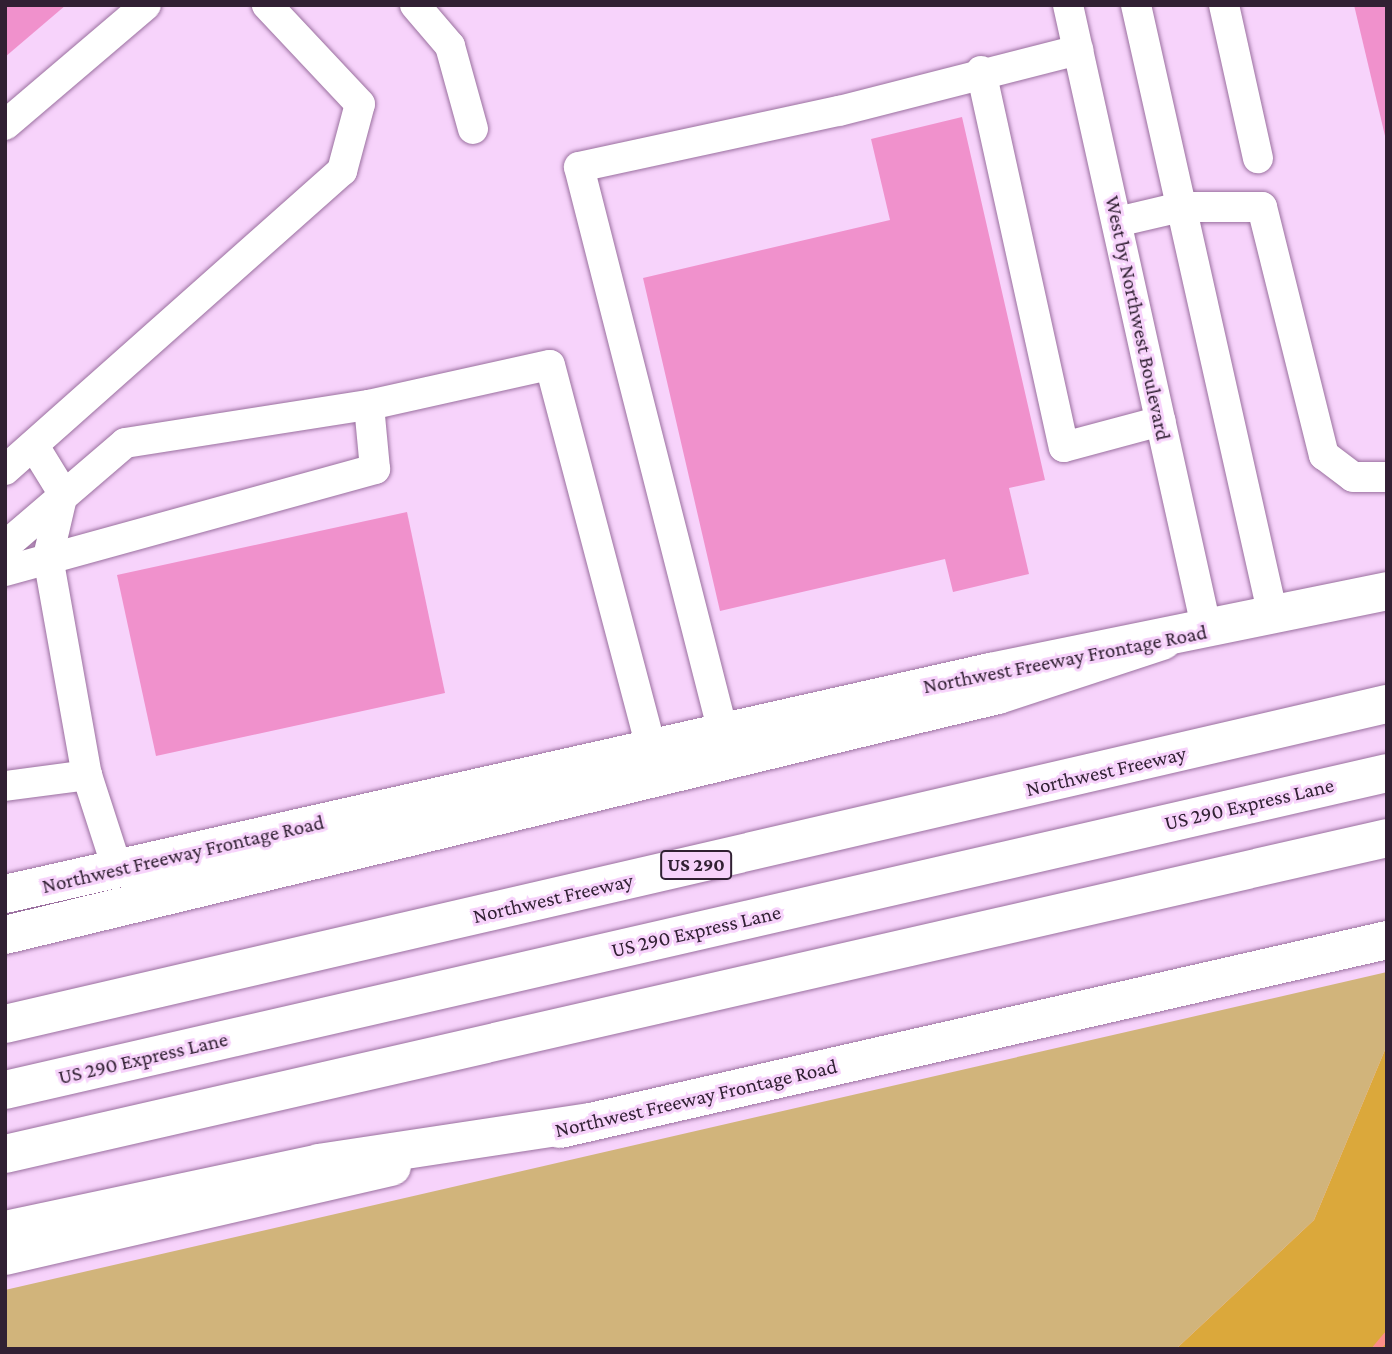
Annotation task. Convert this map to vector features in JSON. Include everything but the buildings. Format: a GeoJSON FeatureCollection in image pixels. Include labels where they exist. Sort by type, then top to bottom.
{"type":"FeatureCollection","features":[{"type":"Feature","properties":{"kind":"main road","name":"Northwest Freeway Frontage Road"},"geometry":{"type":"LineString","coordinates":[[5,894],[990,672],[1162,641],[1387,591]]}},
{"type":"Feature","properties":{"kind":"main road"},"geometry":{"type":"LineString","coordinates":[[5,935],[998,695],[1162,641]]}},
{"type":"Feature","properties":{"kind":"main road","name":"Northwest Freeway"},"geometry":{"type":"LineString","coordinates":[[5,1024],[1387,704]]}},
{"type":"Feature","properties":{"kind":"main road","name":"US 290 Express Lane"},"geometry":{"type":"LineString","coordinates":[[5,1090],[1387,773]]}},
{"type":"Feature","properties":{"kind":"main road"},"geometry":{"type":"LineString","coordinates":[[5,1154],[1387,838]]}},
{"type":"Feature","properties":{"kind":"main road","name":"Northwest Freeway Frontage Road"},"geometry":{"type":"LineString","coordinates":[[5,1256],[1387,940]]}},
{"type":"Feature","properties":{"kind":"main road"},"geometry":{"type":"LineString","coordinates":[[5,1230],[320,1163],[591,1122]]}},
{"type":"Feature","properties":{"kind":"street"},"geometry":{"type":"LineString","coordinates":[[5,125],[146,5]]}},
{"type":"Feature","properties":{"kind":"street"},"geometry":{"type":"LineString","coordinates":[[5,470],[342,171],[360,104],[267,5]]}},
{"type":"Feature","properties":{"kind":"street"},"geometry":{"type":"LineString","coordinates":[[415,5],[450,46],[473,129]]}},
{"type":"Feature","properties":{"kind":"street","name":"West by Northwest Boulevard"},"geometry":{"type":"LineString","coordinates":[[1068,5],[1208,631]]}},
{"type":"Feature","properties":{"kind":"street"},"geometry":{"type":"LineString","coordinates":[[1136,5],[1273,616]]}},
{"type":"Feature","properties":{"kind":"street"},"geometry":{"type":"LineString","coordinates":[[1224,5],[1258,158]]}},
{"type":"Feature","properties":{"kind":"street"},"geometry":{"type":"LineString","coordinates":[[723,732],[579,167],[839,111],[981,71],[1078,50]]}},
{"type":"Feature","properties":{"kind":"street"},"geometry":{"type":"LineString","coordinates":[[981,71],[1064,447],[1161,421]]}},
{"type":"Feature","properties":{"kind":"street"},"geometry":{"type":"LineString","coordinates":[[1117,222],[1181,206],[1262,207],[1324,455],[1353,477],[1387,477]]}},
{"type":"Feature","properties":{"kind":"street"},"geometry":{"type":"LineString","coordinates":[[5,546],[63,493],[125,443],[369,405],[550,365],[651,747]]}},
{"type":"Feature","properties":{"kind":"street"},"geometry":{"type":"LineString","coordinates":[[5,571],[375,470],[369,405]]}},
{"type":"Feature","properties":{"kind":"street"},"geometry":{"type":"LineString","coordinates":[[34,446],[63,493],[48,558],[87,775],[117,868]]}},
{"type":"Feature","properties":{"kind":"street"},"geometry":{"type":"LineString","coordinates":[[5,786],[87,775]]}},
{"type":"Feature","properties":{"kind":"shaded area"},"geometry":{"type":"Polygon","coordinates":[[[1387,972],[1387,1045],[1314,1220],[1176,1349],[5,1349],[5,1290],[1387,972]]]}},
{"type":"Feature","properties":{"kind":"shaded area"},"geometry":{"type":"Polygon","coordinates":[[[1387,1045],[1387,1349],[1176,1349],[1314,1220],[1387,1045]]]}},
{"type":"Feature","properties":{"kind":"waterway"},"geometry":{"type":"LineString","coordinates":[[1376,1349],[1387,1336]]}}]}
